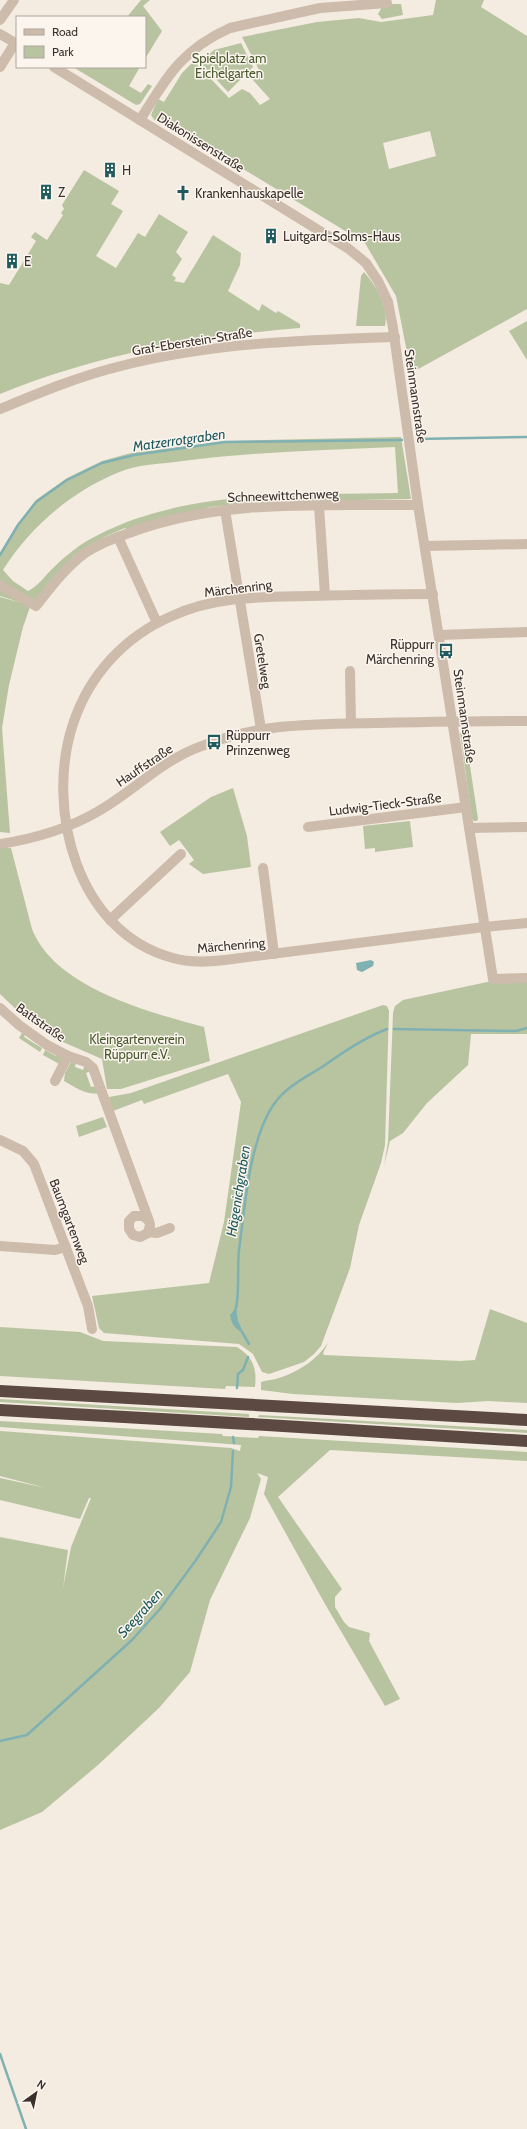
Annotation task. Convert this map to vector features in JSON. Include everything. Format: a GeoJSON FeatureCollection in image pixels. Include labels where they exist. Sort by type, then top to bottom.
{"type":"FeatureCollection","features":[{"type":"Feature","properties":{"kind":"highway"},"geometry":{"type":"LineString","coordinates":[[0,1391],[527,1420]]}},
{"type":"Feature","properties":{"kind":"highway"},"geometry":{"type":"LineString","coordinates":[[0,1410],[266,1424],[527,1441]]}},
{"type":"Feature","properties":{"kind":"street"},"geometry":{"type":"LineString","coordinates":[[0,20],[14,0]]}},
{"type":"Feature","properties":{"kind":"street"},"geometry":{"type":"LineString","coordinates":[[140,120],[176,65],[192,50],[219,33],[236,27],[320,8],[387,3]]}},
{"type":"Feature","properties":{"kind":"street"},"geometry":{"type":"LineString","coordinates":[[0,34],[16,44],[0,66]]}},
{"type":"Feature","properties":{"kind":"street","name":"Diakonissenstraße"},"geometry":{"type":"LineString","coordinates":[[56,68],[356,254],[366,263],[383,291],[388,302],[395,337]]}},
{"type":"Feature","properties":{"kind":"street","name":"Graf-Eberstein-Straße"},"geometry":{"type":"LineString","coordinates":[[0,409],[92,374],[190,352],[290,341],[395,337]]}},
{"type":"Feature","properties":{"kind":"street","name":"Steinmannstraße"},"geometry":{"type":"LineString","coordinates":[[395,337],[418,505],[426,546],[493,979],[527,978]]}},
{"type":"Feature","properties":{"kind":"street","name":"Schneewittchenweg"},"geometry":{"type":"LineString","coordinates":[[0,585],[36,606],[68,567],[86,553],[118,537],[162,522],[225,510],[251,508],[418,505]]}},
{"type":"Feature","properties":{"kind":"street"},"geometry":{"type":"LineString","coordinates":[[319,506],[325,595]]}},
{"type":"Feature","properties":{"kind":"street","name":"Gretelweg"},"geometry":{"type":"LineString","coordinates":[[225,510],[261,729]]}},
{"type":"Feature","properties":{"kind":"street"},"geometry":{"type":"LineString","coordinates":[[118,537],[157,623]]}},
{"type":"Feature","properties":{"kind":"street"},"geometry":{"type":"LineString","coordinates":[[426,546],[527,544]]}},
{"type":"Feature","properties":{"kind":"street","name":"Märchenring"},"geometry":{"type":"LineString","coordinates":[[433,594],[325,595],[239,598],[197,606],[157,623],[136,636],[116,653],[92,685],[78,710],[69,738],[64,767],[63,792],[66,826],[80,873],[95,900],[110,920],[128,937],[144,946],[176,959],[202,962],[484,926],[527,923]]}},
{"type":"Feature","properties":{"kind":"street"},"geometry":{"type":"LineString","coordinates":[[440,635],[527,632]]}},
{"type":"Feature","properties":{"kind":"street"},"geometry":{"type":"LineString","coordinates":[[350,671],[351,723]]}},
{"type":"Feature","properties":{"kind":"street","name":"Hauffstraße"},"geometry":{"type":"LineString","coordinates":[[0,844],[66,826],[97,812],[175,758],[207,744],[261,729],[288,724],[527,721]]}},
{"type":"Feature","properties":{"kind":"street","name":"Ludwig-Tieck-Straße"},"geometry":{"type":"LineString","coordinates":[[308,827],[466,807]]}},
{"type":"Feature","properties":{"kind":"street"},"geometry":{"type":"LineString","coordinates":[[469,828],[527,827]]}},
{"type":"Feature","properties":{"kind":"street"},"geometry":{"type":"LineString","coordinates":[[110,920],[181,854]]}},
{"type":"Feature","properties":{"kind":"street"},"geometry":{"type":"LineString","coordinates":[[263,868],[274,954]]}},
{"type":"Feature","properties":{"kind":"street","name":"Battstraße"},"geometry":{"type":"LineString","coordinates":[[0,1008],[34,1036],[68,1056],[86,1062],[93,1068],[149,1221]]}},
{"type":"Feature","properties":{"kind":"street","name":"Battstraße"},"geometry":{"type":"LineString","coordinates":[[55,1081],[68,1056]]}},
{"type":"Feature","properties":{"kind":"street","name":"Baumgartenweg"},"geometry":{"type":"LineString","coordinates":[[0,1140],[23,1151],[32,1160],[88,1306],[92,1329]]}},
{"type":"Feature","properties":{"kind":"street"},"geometry":{"type":"LineString","coordinates":[[137,1215],[143,1216],[149,1221],[150,1226],[148,1232],[142,1236],[136,1236],[131,1233],[128,1224],[131,1218],[137,1215]]}},
{"type":"Feature","properties":{"kind":"street"},"geometry":{"type":"LineString","coordinates":[[148,1232],[158,1233],[170,1228]]}},
{"type":"Feature","properties":{"kind":"street"},"geometry":{"type":"LineString","coordinates":[[0,1246],[55,1250],[66,1247]]}},
{"type":"Feature","properties":{"kind":"green space"},"geometry":{"type":"Polygon","coordinates":[[[141,0],[150,0],[143,6],[162,31],[146,57],[146,16],[128,16],[141,0]]]}},
{"type":"Feature","properties":{"kind":"green space"},"geometry":{"type":"Polygon","coordinates":[[[436,0],[484,0],[481,7],[527,36],[527,309],[411,373],[396,296],[365,243],[158,117],[155,121],[151,115],[158,99],[164,102],[182,73],[194,61],[229,98],[242,89],[250,93],[260,105],[270,99],[251,78],[259,70],[242,37],[317,22],[359,18],[381,22],[433,15],[436,0]],[[430,131],[383,143],[389,169],[436,156],[430,131]]]}},
{"type":"Feature","properties":{"kind":"green space"},"geometry":{"type":"Polygon","coordinates":[[[388,4],[401,4],[403,15],[382,19],[378,14],[382,7],[388,4]]]}},
{"type":"Feature","properties":{"kind":"green space","name":"Spielplatz am Eichelgarten"},"geometry":{"type":"Polygon","coordinates":[[[241,43],[253,67],[228,92],[200,62],[214,50],[241,43]]]}},
{"type":"Feature","properties":{"kind":"green space"},"geometry":{"type":"Polygon","coordinates":[[[75,68],[139,68],[129,86],[141,93],[148,84],[152,86],[140,104],[136,105],[75,68]]]}},
{"type":"Feature","properties":{"kind":"green space"},"geometry":{"type":"Polygon","coordinates":[[[84,170],[119,191],[111,204],[123,211],[96,256],[116,268],[138,233],[145,237],[159,214],[188,232],[176,252],[182,259],[172,275],[176,278],[174,281],[184,283],[213,235],[241,253],[240,265],[228,291],[259,311],[262,304],[276,313],[278,311],[300,324],[300,328],[222,336],[147,349],[74,368],[0,394],[0,283],[9,285],[36,241],[31,237],[35,232],[47,240],[63,215],[61,213],[64,209],[62,205],[84,170]]]}},
{"type":"Feature","properties":{"kind":"green space"},"geometry":{"type":"Polygon","coordinates":[[[364,272],[377,290],[383,304],[386,319],[385,326],[356,326],[361,276],[364,272]]]}},
{"type":"Feature","properties":{"kind":"green space"},"geometry":{"type":"Polygon","coordinates":[[[527,321],[527,360],[509,331],[527,321]]]}},
{"type":"Feature","properties":{"kind":"green space"},"geometry":{"type":"Polygon","coordinates":[[[401,437],[411,499],[254,502],[210,507],[127,530],[125,528],[104,537],[72,557],[73,560],[37,601],[0,581],[0,553],[36,500],[67,478],[102,461],[131,453],[226,441],[401,437]],[[395,447],[262,453],[141,466],[125,470],[100,481],[83,490],[52,513],[25,540],[3,570],[13,581],[28,591],[38,584],[68,555],[92,538],[132,520],[169,509],[206,502],[284,495],[398,493],[395,447]]]}},
{"type":"Feature","properties":{"kind":"green space"},"geometry":{"type":"Polygon","coordinates":[[[0,588],[30,607],[23,627],[9,685],[2,728],[10,833],[0,832],[0,597],[22,603],[0,596],[0,588]]]}},
{"type":"Feature","properties":{"kind":"green space"},"geometry":{"type":"Polygon","coordinates":[[[460,733],[465,733],[478,819],[477,821],[474,821],[472,818],[460,733]]]}},
{"type":"Feature","properties":{"kind":"green space"},"geometry":{"type":"Polygon","coordinates":[[[233,788],[247,836],[251,867],[203,874],[189,864],[194,860],[179,840],[170,846],[160,832],[211,797],[233,788]]]}},
{"type":"Feature","properties":{"kind":"green space"},"geometry":{"type":"Polygon","coordinates":[[[410,821],[413,847],[375,852],[375,848],[365,849],[363,826],[410,821]]]}},
{"type":"Feature","properties":{"kind":"green space","name":"Kleingartenverein Rüppurr e.V."},"geometry":{"type":"Polygon","coordinates":[[[0,847],[11,848],[32,929],[44,950],[61,967],[82,982],[106,994],[157,1014],[204,1027],[210,1061],[121,1089],[107,1089],[102,1059],[56,1039],[20,1013],[0,994],[0,847]]]}},
{"type":"Feature","properties":{"kind":"green space"},"geometry":{"type":"Polygon","coordinates":[[[492,981],[527,982],[527,1034],[471,1034],[468,1065],[427,1103],[403,1133],[390,1141],[384,1166],[388,1142],[393,1013],[395,1006],[403,1000],[492,981]]]}},
{"type":"Feature","properties":{"kind":"green space"},"geometry":{"type":"Polygon","coordinates":[[[383,1005],[387,1006],[389,1011],[385,1145],[381,1163],[359,1225],[350,1268],[321,1346],[304,1362],[269,1374],[262,1372],[253,1354],[239,1344],[104,1333],[99,1328],[92,1296],[209,1283],[224,1222],[241,1102],[228,1074],[144,1104],[142,1100],[113,1111],[109,1097],[131,1093],[383,1005]]]}},
{"type":"Feature","properties":{"kind":"green space"},"geometry":{"type":"Polygon","coordinates":[[[22,1033],[25,1034],[24,1037],[42,1048],[40,1052],[19,1038],[22,1033]]]}},
{"type":"Feature","properties":{"kind":"green space"},"geometry":{"type":"Polygon","coordinates":[[[45,1050],[56,1056],[57,1054],[61,1056],[61,1065],[43,1055],[45,1050]]]}},
{"type":"Feature","properties":{"kind":"green space"},"geometry":{"type":"Polygon","coordinates":[[[76,1061],[75,1067],[83,1070],[85,1065],[91,1071],[86,1073],[91,1087],[97,1086],[99,1093],[95,1094],[86,1092],[64,1081],[65,1073],[71,1062],[76,1061]]]}},
{"type":"Feature","properties":{"kind":"green space"},"geometry":{"type":"Polygon","coordinates":[[[103,1117],[107,1127],[79,1137],[76,1126],[103,1117]]]}},
{"type":"Feature","properties":{"kind":"green space"},"geometry":{"type":"Polygon","coordinates":[[[490,1309],[527,1323],[527,1403],[488,1401],[457,1403],[293,1394],[261,1390],[261,1382],[279,1378],[301,1368],[313,1360],[328,1343],[323,1353],[324,1355],[460,1361],[475,1360],[490,1309]]]}},
{"type":"Feature","properties":{"kind":"green space"},"geometry":{"type":"Polygon","coordinates":[[[0,1327],[80,1332],[103,1341],[237,1347],[247,1355],[253,1364],[255,1387],[226,1386],[225,1389],[0,1376],[0,1327]]]}},
{"type":"Feature","properties":{"kind":"green space"},"geometry":{"type":"Polygon","coordinates":[[[0,1399],[249,1414],[249,1417],[0,1402],[0,1399]]]}},
{"type":"Feature","properties":{"kind":"green space"},"geometry":{"type":"Polygon","coordinates":[[[259,1415],[527,1430],[527,1433],[258,1417],[259,1415]]]}},
{"type":"Feature","properties":{"kind":"green space"},"geometry":{"type":"Polygon","coordinates":[[[0,1421],[222,1434],[223,1436],[258,1438],[259,1436],[527,1452],[527,1461],[330,1450],[278,1497],[342,1589],[335,1597],[335,1607],[344,1622],[349,1627],[370,1633],[369,1641],[400,1699],[385,1706],[325,1604],[264,1494],[268,1477],[257,1473],[261,1479],[250,1518],[210,1600],[190,1672],[159,1708],[98,1765],[42,1812],[0,1830],[0,1537],[68,1550],[63,1588],[71,1547],[91,1498],[89,1498],[80,1519],[0,1500],[0,1478],[46,1488],[0,1476],[0,1431],[231,1448],[240,1451],[241,1445],[0,1427],[0,1421]]]}},
{"type":"Feature","properties":{"kind":"water"},"geometry":{"type":"Polygon","coordinates":[[[371,960],[374,962],[373,966],[362,972],[357,970],[356,963],[371,960]]]}},
{"type":"Feature","properties":{"kind":"water"},"geometry":{"type":"Polygon","coordinates":[[[236,1308],[238,1321],[244,1334],[234,1326],[231,1319],[230,1315],[236,1308]]]}},
{"type":"Feature","properties":{"kind":"waterway","name":"Matzerrotgraben"},"geometry":{"type":"LineString","coordinates":[[417,439],[527,437]]}},
{"type":"Feature","properties":{"kind":"waterway","name":"Matzerrotgraben"},"geometry":{"type":"LineString","coordinates":[[0,555],[18,525],[36,502],[67,480],[102,463],[134,455],[225,442],[402,440]]}},
{"type":"Feature","properties":{"kind":"waterway","name":"Hägenichgraben"},"geometry":{"type":"LineString","coordinates":[[394,1029],[516,1031],[527,1028]]}},
{"type":"Feature","properties":{"kind":"waterway","name":"Hägenichgraben"},"geometry":{"type":"LineString","coordinates":[[235,1311],[237,1306],[238,1256],[249,1174],[259,1136],[274,1104],[284,1092],[297,1082],[370,1036],[387,1029]]}},
{"type":"Feature","properties":{"kind":"waterway","name":"Hägenichgraben"},"geometry":{"type":"LineString","coordinates":[[242,1332],[249,1344]]}},
{"type":"Feature","properties":{"kind":"waterway"},"geometry":{"type":"LineString","coordinates":[[237,1388],[238,1374],[243,1370],[248,1357]]}},
{"type":"Feature","properties":{"kind":"waterway"},"geometry":{"type":"LineString","coordinates":[[233,1437],[234,1443]]}},
{"type":"Feature","properties":{"kind":"waterway","name":"Seegraben"},"geometry":{"type":"LineString","coordinates":[[0,1741],[27,1735],[132,1640],[160,1609],[196,1560],[221,1522],[231,1487],[233,1451]]}},
{"type":"Feature","properties":{"kind":"waterway"},"geometry":{"type":"LineString","coordinates":[[0,2054],[26,2129]]}},
{"type":"Feature","properties":{"kind":"place","name":"H"},"geometry":{"type":"Point","coordinates":[110,170]}},
{"type":"Feature","properties":{"kind":"place","name":"Z"},"geometry":{"type":"Point","coordinates":[46,192]}},
{"type":"Feature","properties":{"kind":"place","name":"Krankenhauskapelle"},"geometry":{"type":"Point","coordinates":[183,193]}},
{"type":"Feature","properties":{"kind":"place","name":"Luitgard-Solms-Haus"},"geometry":{"type":"Point","coordinates":[271,236]}},
{"type":"Feature","properties":{"kind":"place","name":"E"},"geometry":{"type":"Point","coordinates":[12,261]}},
{"type":"Feature","properties":{"kind":"place","name":"Rüppurr Märchenring"},"geometry":{"type":"Point","coordinates":[446,651]}},
{"type":"Feature","properties":{"kind":"place","name":"Rüppurr Prinzenweg"},"geometry":{"type":"Point","coordinates":[214,742]}}]}
